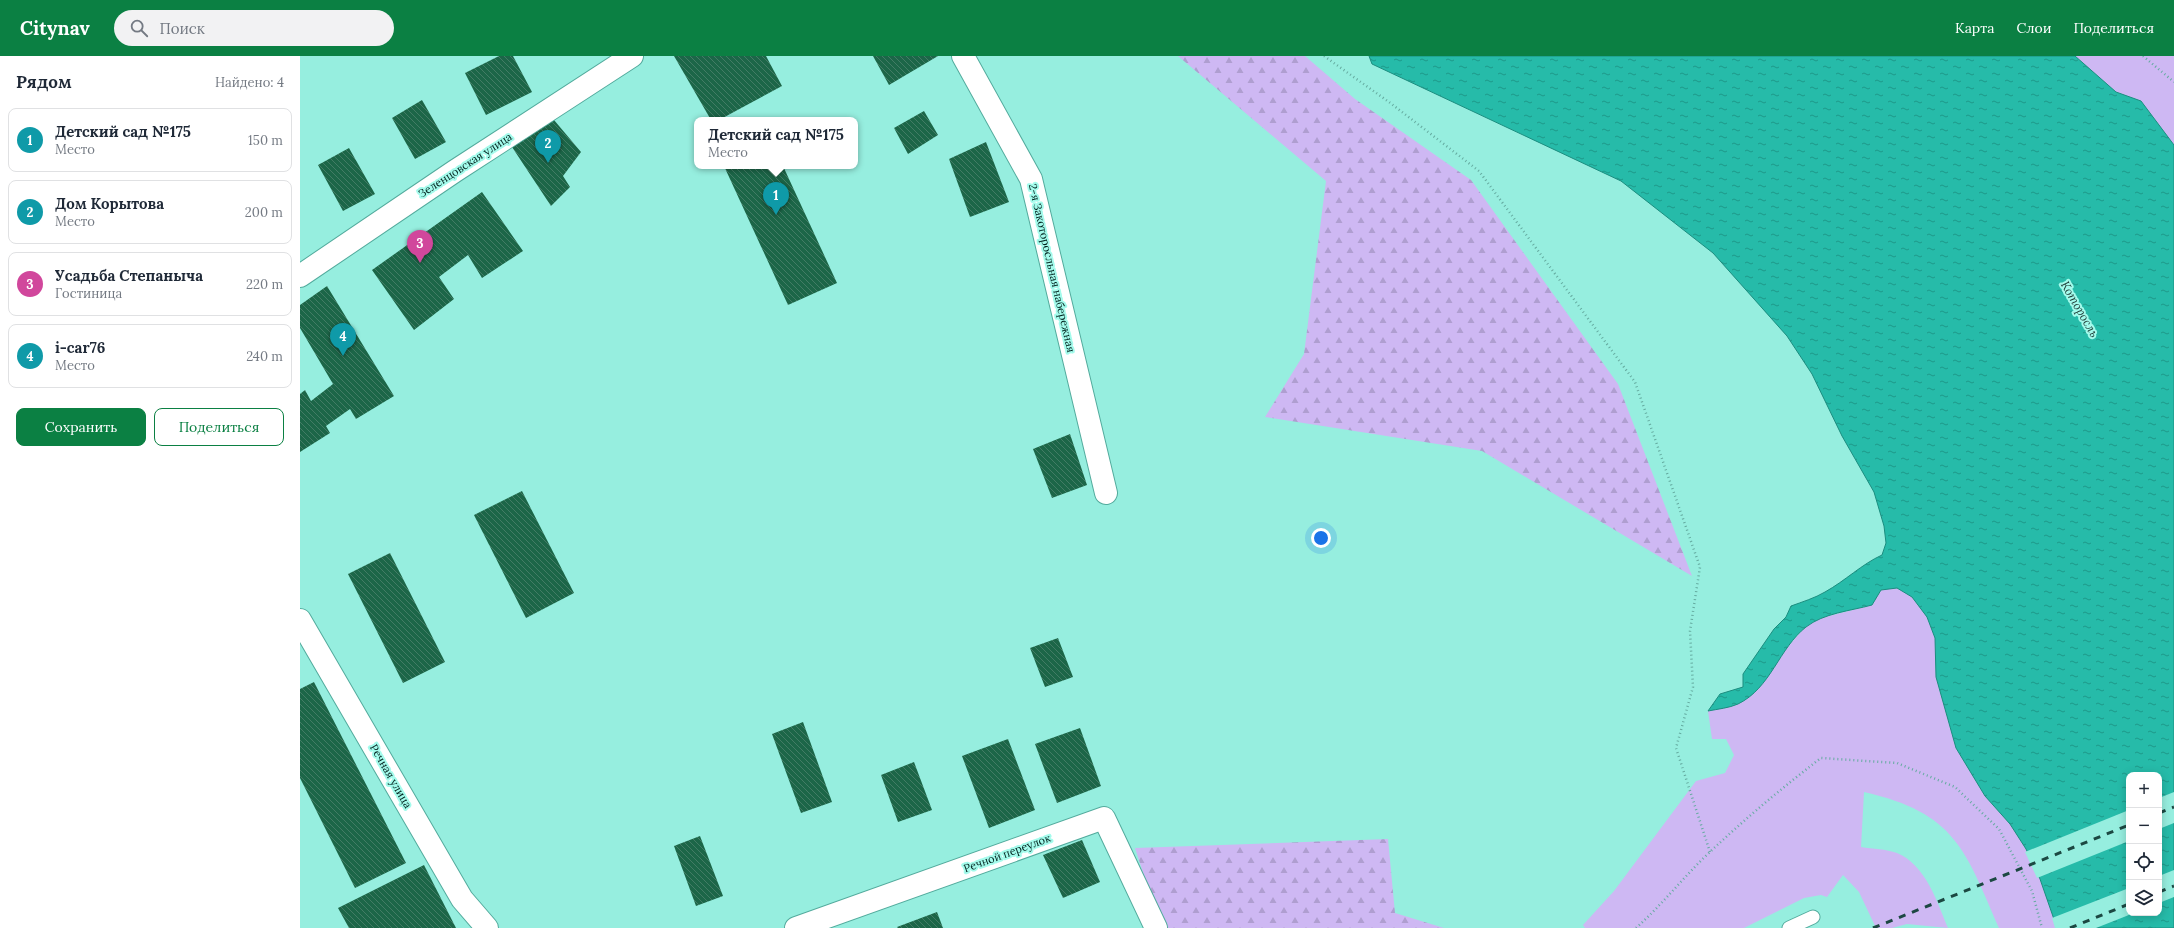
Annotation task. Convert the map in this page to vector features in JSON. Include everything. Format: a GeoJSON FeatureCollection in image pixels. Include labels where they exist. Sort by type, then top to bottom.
{"type":"FeatureCollection","features":[{"type":"Feature","properties":{"kind":"street","name":"Зеленцовская улица"},"geometry":{"type":"LineString","coordinates":[[300,276],[455,171],[632,56]]}},
{"type":"Feature","properties":{"kind":"street","name":"2-я Закоторосльная набережная"},"geometry":{"type":"LineString","coordinates":[[963,56],[1031,179],[1106,493]]}},
{"type":"Feature","properties":{"kind":"street","name":"Речная улица"},"geometry":{"type":"LineString","coordinates":[[300,620],[462,899],[487,928]]}},
{"type":"Feature","properties":{"kind":"street","name":"Речной переулок"},"geometry":{"type":"LineString","coordinates":[[796,928],[1104,818],[1156,928]]}},
{"type":"Feature","properties":{"kind":"lane"},"geometry":{"type":"LineString","coordinates":[[1789,928],[1813,917]]}},
{"type":"Feature","properties":{"kind":"path"},"geometry":{"type":"LineString","coordinates":[[1324,56],[1389,102],[1479,171],[1636,382],[1700,567],[1690,631],[1692,687],[1676,748],[1710,852]]}},
{"type":"Feature","properties":{"kind":"path"},"geometry":{"type":"LineString","coordinates":[[2143,56],[2174,82]]}},
{"type":"Feature","properties":{"kind":"path"},"geometry":{"type":"LineString","coordinates":[[1636,928],[1656,910],[1710,852],[1776,792],[1821,758],[1897,763],[1955,787],[1999,829],[2032,891],[2042,928]]}},
{"type":"Feature","properties":{"kind":"green space"},"geometry":{"type":"Polygon","coordinates":[[[1178,56],[1305,56],[1355,99],[1471,180],[1618,384],[1692,576],[1482,451],[1265,417],[1304,354],[1326,181],[1178,56]]]}},
{"type":"Feature","properties":{"kind":"green space"},"geometry":{"type":"Polygon","coordinates":[[[2075,56],[2174,56],[2174,145],[2141,101],[2116,92],[2075,56]]]}},
{"type":"Feature","properties":{"kind":"green space"},"geometry":{"type":"Polygon","coordinates":[[[1897,587],[1912,597],[1927,617],[1935,638],[1936,677],[1956,748],[1985,796],[2010,824],[2026,849],[2040,879],[2057,928],[1999,928],[1966,856],[1953,839],[1938,824],[1919,811],[1895,801],[1864,792],[1861,847],[1897,853],[1916,866],[1935,896],[1948,928],[1907,924],[1892,928],[1876,928],[1859,892],[1843,875],[1827,897],[1821,895],[1804,898],[1744,928],[1585,928],[1583,925],[1614,891],[1696,781],[1725,773],[1734,755],[1726,739],[1712,739],[1708,711],[1738,704],[1805,627],[1821,618],[1872,605],[1881,590],[1897,587]]]}},
{"type":"Feature","properties":{"kind":"green space"},"geometry":{"type":"Polygon","coordinates":[[[1388,839],[1395,913],[1444,928],[1161,928],[1135,848],[1388,839]]]}},
{"type":"Feature","properties":{"kind":"water","name":"Которосль"},"geometry":{"type":"Polygon","coordinates":[[[1369,56],[2075,56],[2116,92],[2141,101],[2174,145],[2174,928],[2057,928],[2040,879],[2026,849],[2010,824],[1985,796],[1956,748],[1936,677],[1935,638],[1927,617],[1912,597],[1897,588],[1881,590],[1872,605],[1829,615],[1813,622],[1797,636],[1767,678],[1749,697],[1738,704],[1708,711],[1720,694],[1743,687],[1743,674],[1774,629],[1786,617],[1791,606],[1825,592],[1867,563],[1882,555],[1886,543],[1884,526],[1874,492],[1842,436],[1812,374],[1787,336],[1713,253],[1621,181],[1372,64],[1369,56]]]}},
{"type":"Feature","properties":{"kind":"pier"},"geometry":{"type":"Polygon","coordinates":[[[2174,792],[2174,823],[2162,828],[2162,808],[2162,797],[2174,792]]]}},
{"type":"Feature","properties":{"kind":"pier"},"geometry":{"type":"Polygon","coordinates":[[[2126,811],[2126,842],[2037,878],[2025,852],[2126,811]]]}},
{"type":"Feature","properties":{"kind":"pier"},"geometry":{"type":"Polygon","coordinates":[[[2174,870],[2174,897],[2162,902],[2162,880],[2162,875],[2174,870]]]}},
{"type":"Feature","properties":{"kind":"pier"},"geometry":{"type":"Polygon","coordinates":[[[2126,889],[2126,916],[2096,928],[2055,928],[2052,918],[2126,889]]]}},
{"type":"Feature","properties":{"kind":"building"},"geometry":{"type":"Polygon","coordinates":[[[499,56],[513,56],[532,92],[486,115],[465,73],[499,56]]]}},
{"type":"Feature","properties":{"kind":"building"},"geometry":{"type":"Polygon","coordinates":[[[674,56],[766,56],[782,86],[725,117],[709,117],[674,56]]]}},
{"type":"Feature","properties":{"kind":"building"},"geometry":{"type":"Polygon","coordinates":[[[873,56],[938,56],[889,85],[873,56]]]}},
{"type":"Feature","properties":{"kind":"building"},"geometry":{"type":"Polygon","coordinates":[[[422,100],[446,142],[415,159],[392,118],[422,100]]]}},
{"type":"Feature","properties":{"kind":"building"},"geometry":{"type":"Polygon","coordinates":[[[924,111],[938,135],[908,154],[894,128],[924,111]]]}},
{"type":"Feature","properties":{"kind":"building"},"geometry":{"type":"Polygon","coordinates":[[[554,120],[581,152],[563,176],[570,187],[551,206],[512,147],[554,120]]]}},
{"type":"Feature","properties":{"kind":"building"},"geometry":{"type":"Polygon","coordinates":[[[986,142],[1009,202],[970,217],[949,159],[986,142]]]}},
{"type":"Feature","properties":{"kind":"building"},"geometry":{"type":"Polygon","coordinates":[[[349,148],[375,194],[343,211],[318,165],[349,148]]]}},
{"type":"Feature","properties":{"kind":"building"},"geometry":{"type":"Polygon","coordinates":[[[725,169],[784,169],[837,283],[788,305],[725,169]]]}},
{"type":"Feature","properties":{"kind":"building"},"geometry":{"type":"Polygon","coordinates":[[[482,192],[523,251],[482,278],[468,255],[439,277],[454,299],[414,330],[372,270],[482,192]]]}},
{"type":"Feature","properties":{"kind":"building"},"geometry":{"type":"Polygon","coordinates":[[[327,286],[394,396],[356,419],[350,409],[326,426],[330,433],[300,452],[300,394],[305,390],[311,401],[333,384],[300,328],[300,305],[327,286]]]}},
{"type":"Feature","properties":{"kind":"building"},"geometry":{"type":"Polygon","coordinates":[[[1070,434],[1087,485],[1052,498],[1033,449],[1070,434]]]}},
{"type":"Feature","properties":{"kind":"building"},"geometry":{"type":"Polygon","coordinates":[[[522,491],[574,593],[526,618],[474,515],[522,491]]]}},
{"type":"Feature","properties":{"kind":"building"},"geometry":{"type":"Polygon","coordinates":[[[390,553],[445,662],[403,683],[348,574],[390,553]]]}},
{"type":"Feature","properties":{"kind":"building"},"geometry":{"type":"Polygon","coordinates":[[[1058,638],[1073,677],[1045,687],[1030,648],[1058,638]]]}},
{"type":"Feature","properties":{"kind":"building"},"geometry":{"type":"Polygon","coordinates":[[[314,682],[406,863],[355,888],[300,778],[300,689],[314,682]]]}},
{"type":"Feature","properties":{"kind":"building"},"geometry":{"type":"Polygon","coordinates":[[[803,722],[832,802],[801,813],[772,734],[803,722]]]}},
{"type":"Feature","properties":{"kind":"building"},"geometry":{"type":"Polygon","coordinates":[[[1080,728],[1101,786],[1057,803],[1035,744],[1080,728]]]}},
{"type":"Feature","properties":{"kind":"building"},"geometry":{"type":"Polygon","coordinates":[[[1008,739],[1035,810],[989,828],[962,756],[1008,739]]]}},
{"type":"Feature","properties":{"kind":"building"},"geometry":{"type":"Polygon","coordinates":[[[914,762],[932,810],[898,822],[881,775],[914,762]]]}},
{"type":"Feature","properties":{"kind":"building"},"geometry":{"type":"Polygon","coordinates":[[[700,836],[723,896],[696,906],[674,846],[700,836]]]}},
{"type":"Feature","properties":{"kind":"building"},"geometry":{"type":"Polygon","coordinates":[[[1082,840],[1100,882],[1063,898],[1043,855],[1082,840]]]}},
{"type":"Feature","properties":{"kind":"building"},"geometry":{"type":"Polygon","coordinates":[[[424,865],[456,928],[349,928],[338,908],[424,865]]]}},
{"type":"Feature","properties":{"kind":"building"},"geometry":{"type":"Polygon","coordinates":[[[937,912],[943,928],[897,927],[937,912]]]}},
{"type":"Feature","properties":{"kind":"railway"},"geometry":{"type":"LineString","coordinates":[[2162,812],[2174,807]]}},
{"type":"Feature","properties":{"kind":"railway"},"geometry":{"type":"LineString","coordinates":[[1873,928],[2126,826]]}},
{"type":"Feature","properties":{"kind":"railway"},"geometry":{"type":"LineString","coordinates":[[2162,891],[2174,886]]}},
{"type":"Feature","properties":{"kind":"railway"},"geometry":{"type":"LineString","coordinates":[[2070,928],[2126,905]]}},
{"type":"Feature","properties":{"kind":"place","name":"Дом Корытова"},"geometry":{"type":"Point","coordinates":[548,163]}},
{"type":"Feature","properties":{"kind":"place","name":"Детский сад №175"},"geometry":{"type":"Point","coordinates":[776,215]}},
{"type":"Feature","properties":{"kind":"place","name":"Усадьба Степаныча"},"geometry":{"type":"Point","coordinates":[420,263]}},
{"type":"Feature","properties":{"kind":"place","name":"i-car76"},"geometry":{"type":"Point","coordinates":[343,356]}}]}
